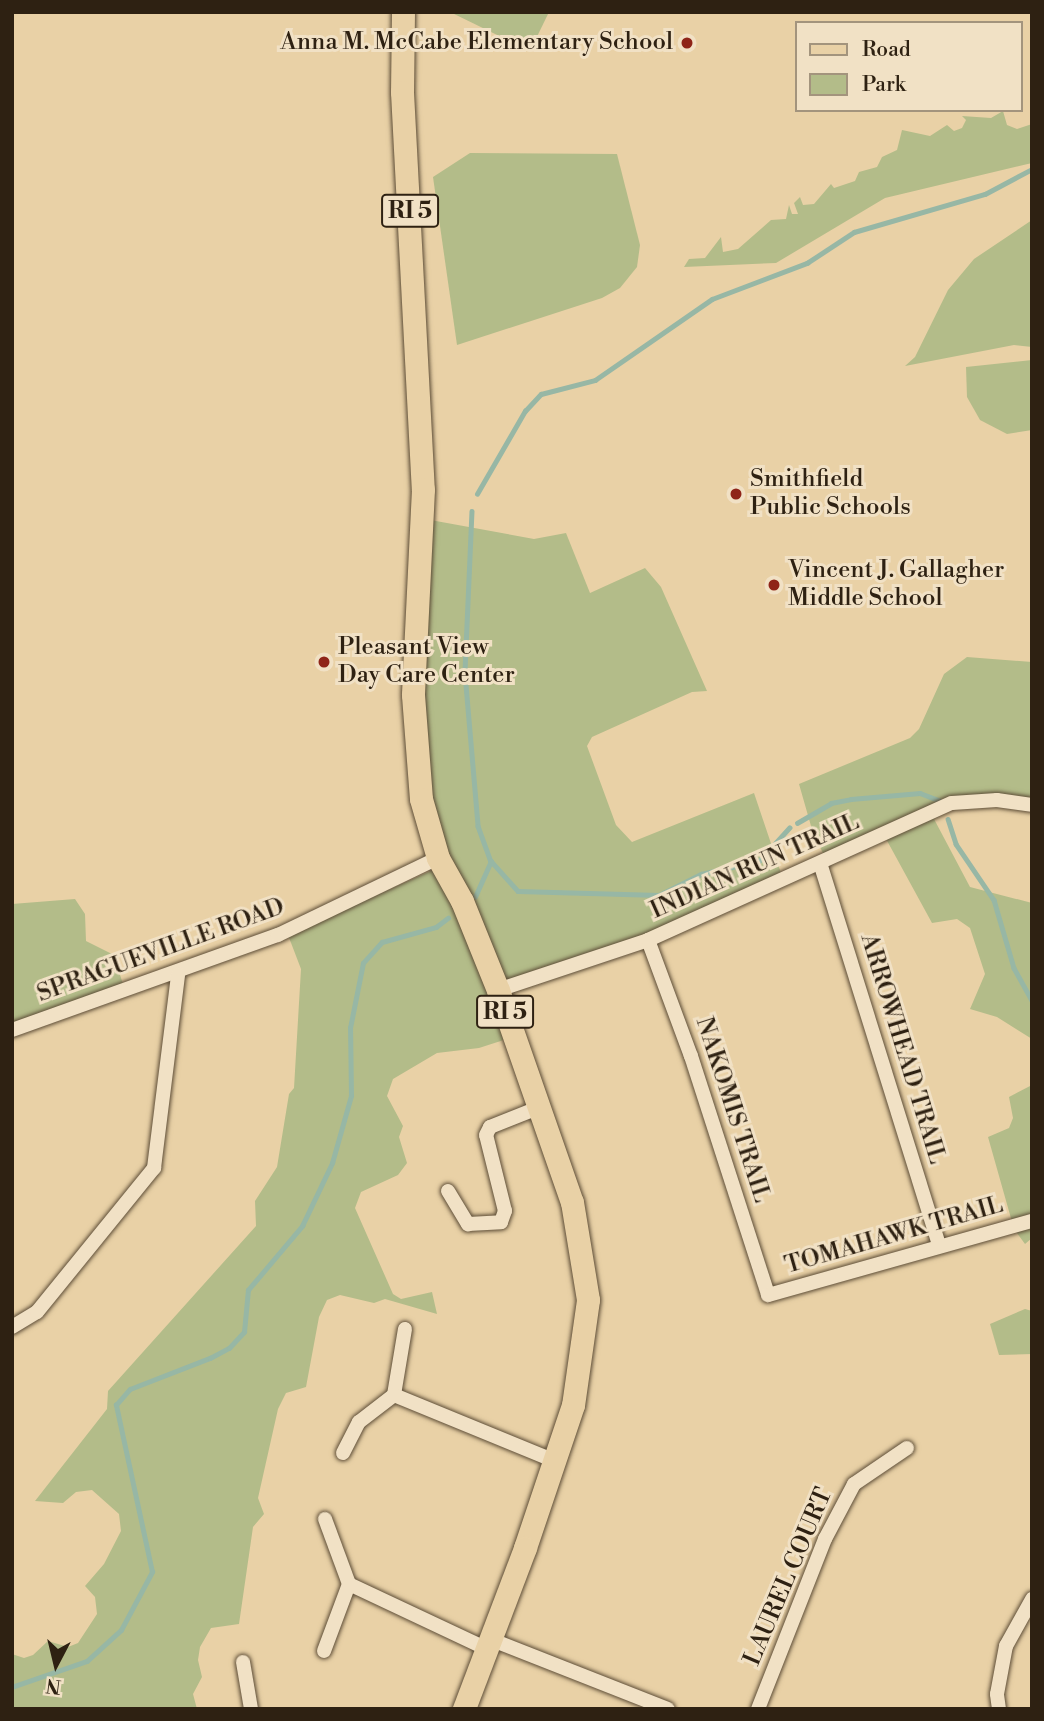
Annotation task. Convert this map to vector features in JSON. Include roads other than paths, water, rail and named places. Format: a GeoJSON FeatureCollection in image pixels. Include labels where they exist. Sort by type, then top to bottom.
{"type":"FeatureCollection","features":[{"type":"Feature","properties":{"kind":"main road","name":"RI 5"},"geometry":{"type":"LineString","coordinates":[[403,12],[402,92],[424,489],[414,748],[421,799],[438,858],[462,901],[498,990],[572,1202],[588,1300],[573,1405],[464,1709]]}},
{"type":"Feature","properties":{"kind":"street","name":"INDIAN RUN TRAIL"},"geometry":{"type":"LineString","coordinates":[[498,990],[648,940],[821,866],[952,803],[997,800],[1032,805]]}},
{"type":"Feature","properties":{"kind":"street","name":"SPRAGUEVILLE ROAD"},"geometry":{"type":"LineString","coordinates":[[12,1030],[178,974],[278,935],[438,858]]}},
{"type":"Feature","properties":{"kind":"street","name":"ARROWHEAD TRAIL"},"geometry":{"type":"LineString","coordinates":[[821,866],[939,1245]]}},
{"type":"Feature","properties":{"kind":"street","name":"NAKOMIS TRAIL"},"geometry":{"type":"LineString","coordinates":[[648,940],[691,1056],[768,1295]]}},
{"type":"Feature","properties":{"kind":"street"},"geometry":{"type":"LineString","coordinates":[[12,1327],[37,1312],[154,1168],[178,974]]}},
{"type":"Feature","properties":{"kind":"street"},"geometry":{"type":"LineString","coordinates":[[448,1191],[468,1224],[501,1222],[505,1211],[486,1135],[490,1127],[538,1108]]}},
{"type":"Feature","properties":{"kind":"street","name":"TOMAHAWK TRAIL"},"geometry":{"type":"LineString","coordinates":[[768,1295],[1032,1221]]}},
{"type":"Feature","properties":{"kind":"street"},"geometry":{"type":"LineString","coordinates":[[343,1453],[359,1422],[394,1395],[405,1329]]}},
{"type":"Feature","properties":{"kind":"street"},"geometry":{"type":"LineString","coordinates":[[394,1395],[555,1461]]}},
{"type":"Feature","properties":{"kind":"street","name":"LAUREL COURT"},"geometry":{"type":"LineString","coordinates":[[758,1709],[825,1539],[854,1484],[907,1448]]}},
{"type":"Feature","properties":{"kind":"street"},"geometry":{"type":"LineString","coordinates":[[324,1651],[349,1584],[325,1519]]}},
{"type":"Feature","properties":{"kind":"street"},"geometry":{"type":"LineString","coordinates":[[349,1584],[488,1644],[668,1709]]}},
{"type":"Feature","properties":{"kind":"street"},"geometry":{"type":"LineString","coordinates":[[999,1709],[997,1694],[1006,1646],[1032,1599]]}},
{"type":"Feature","properties":{"kind":"street"},"geometry":{"type":"LineString","coordinates":[[243,1662],[251,1709]]}},
{"type":"Feature","properties":{"kind":"waterway"},"geometry":{"type":"LineString","coordinates":[[477,494],[525,411],[541,394],[595,380],[712,299],[807,263],[854,232],[985,194],[1032,169]]}},
{"type":"Feature","properties":{"kind":"waterway"},"geometry":{"type":"LineString","coordinates":[[472,511],[465,673],[478,826],[491,861],[518,891],[659,895],[701,874],[759,861],[789,828]]}},
{"type":"Feature","properties":{"kind":"waterway"},"geometry":{"type":"LineString","coordinates":[[797,823],[831,803],[851,799],[920,793],[943,802]]}},
{"type":"Feature","properties":{"kind":"waterway"},"geometry":{"type":"LineString","coordinates":[[948,819],[956,844],[994,900],[1014,968],[1032,1001]]}},
{"type":"Feature","properties":{"kind":"waterway"},"geometry":{"type":"LineString","coordinates":[[475,897],[491,861]]}},
{"type":"Feature","properties":{"kind":"waterway"},"geometry":{"type":"LineString","coordinates":[[12,1687],[87,1661],[121,1630],[152,1572],[116,1405],[130,1389],[210,1358],[229,1348],[244,1332],[248,1290],[302,1226],[332,1163],[351,1096],[350,1028],[363,963],[382,942],[436,927],[448,918]]}},
{"type":"Feature","properties":{"kind":"place","name":"Anna M. McCabe Elementary School"},"geometry":{"type":"Point","coordinates":[687,43]}},
{"type":"Feature","properties":{"kind":"place","name":"Smithfield Public Schools"},"geometry":{"type":"Point","coordinates":[736,494]}},
{"type":"Feature","properties":{"kind":"place","name":"Vincent J. Gallagher Middle School"},"geometry":{"type":"Point","coordinates":[774,585]}},
{"type":"Feature","properties":{"kind":"place","name":"Pleasant View Day Care Center"},"geometry":{"type":"Point","coordinates":[324,662]}}]}
